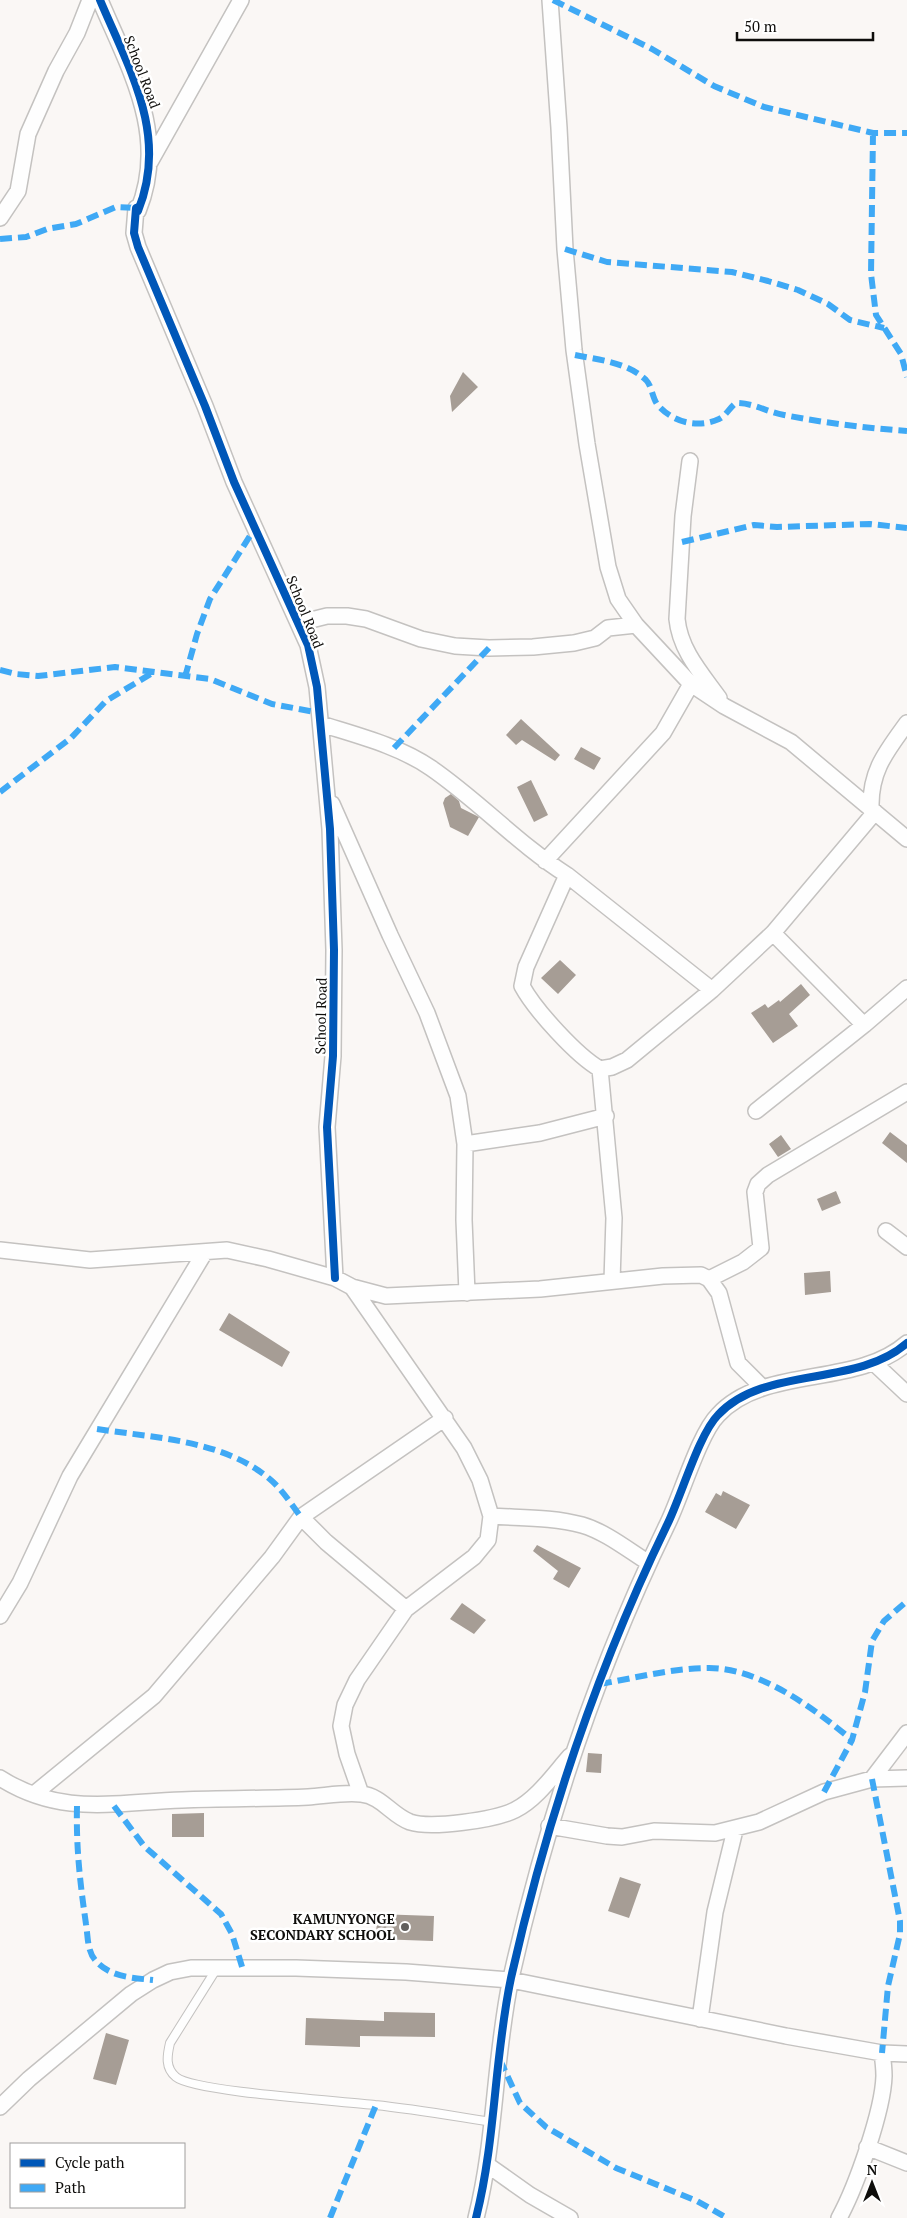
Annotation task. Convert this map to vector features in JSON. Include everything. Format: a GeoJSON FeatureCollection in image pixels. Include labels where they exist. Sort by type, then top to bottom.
{"type":"FeatureCollection","features":[{"type":"Feature","properties":{"kind":"street"},"geometry":{"type":"LineString","coordinates":[[0,218],[18,191],[28,134],[56,70],[77,33],[90,0]]}},
{"type":"Feature","properties":{"kind":"street","name":"School Road"},"geometry":{"type":"LineString","coordinates":[[100,0],[122,50],[145,111],[150,137],[148,182],[138,211],[136,208],[134,233],[138,247],[202,398],[234,482],[308,645],[322,724],[330,829],[334,950],[333,1056],[327,1127],[335,1278]]}},
{"type":"Feature","properties":{"kind":"street"},"geometry":{"type":"LineString","coordinates":[[148,164],[241,0]]}},
{"type":"Feature","properties":{"kind":"street"},"geometry":{"type":"LineString","coordinates":[[550,0],[560,128],[565,249],[574,350],[584,424],[608,567],[618,599],[636,625],[691,684],[724,706],[790,742],[907,840]]}},
{"type":"Feature","properties":{"kind":"street"},"geometry":{"type":"LineString","coordinates":[[690,461],[683,516],[677,619],[679,635],[685,650],[724,706]]}},
{"type":"Feature","properties":{"kind":"street"},"geometry":{"type":"LineString","coordinates":[[299,623],[327,616],[347,616],[366,619],[421,639],[455,646],[489,648],[532,647],[574,643],[595,638],[608,628],[636,625]]}},
{"type":"Feature","properties":{"kind":"street"},"geometry":{"type":"LineString","coordinates":[[545,861],[663,733],[691,684]]}},
{"type":"Feature","properties":{"kind":"street"},"geometry":{"type":"LineString","coordinates":[[567,875],[526,967],[522,986],[558,1030],[589,1063],[600,1069],[627,1060],[712,990],[773,933],[873,810],[870,792],[875,773],[907,723]]}},
{"type":"Feature","properties":{"kind":"street"},"geometry":{"type":"LineString","coordinates":[[322,724],[394,748],[430,768],[545,861],[567,875],[712,990]]}},
{"type":"Feature","properties":{"kind":"street"},"geometry":{"type":"LineString","coordinates":[[326,790],[390,935],[427,1013],[458,1096],[465,1144],[464,1220],[466,1293]]}},
{"type":"Feature","properties":{"kind":"street"},"geometry":{"type":"LineString","coordinates":[[773,933],[864,1025]]}},
{"type":"Feature","properties":{"kind":"street"},"geometry":{"type":"LineString","coordinates":[[756,1111],[864,1025],[907,988]]}},
{"type":"Feature","properties":{"kind":"street"},"geometry":{"type":"LineString","coordinates":[[600,1069],[606,1116],[614,1218],[612,1281]]}},
{"type":"Feature","properties":{"kind":"street"},"geometry":{"type":"LineString","coordinates":[[709,1279],[743,1262],[761,1248],[755,1192],[758,1184],[768,1175],[904,1099]]}},
{"type":"Feature","properties":{"kind":"street"},"geometry":{"type":"LineString","coordinates":[[465,1144],[540,1133],[606,1116]]}},
{"type":"Feature","properties":{"kind":"street"},"geometry":{"type":"LineString","coordinates":[[886,1232],[907,1247]]}},
{"type":"Feature","properties":{"kind":"street"},"geometry":{"type":"LineString","coordinates":[[0,1250],[90,1260],[227,1250],[335,1278],[352,1288],[386,1296],[540,1289],[701,1274],[709,1279],[719,1293],[738,1363],[763,1388]]}},
{"type":"Feature","properties":{"kind":"street"},"geometry":{"type":"LineString","coordinates":[[0,1616],[20,1583],[52,1511],[74,1468],[97,1429],[130,1380],[205,1252]]}},
{"type":"Feature","properties":{"kind":"street"},"geometry":{"type":"LineString","coordinates":[[352,1288],[445,1418],[464,1448],[480,1480],[491,1516],[488,1540],[474,1557],[406,1609],[357,1680],[345,1705],[341,1726],[347,1754],[361,1794]]}},
{"type":"Feature","properties":{"kind":"street"},"geometry":{"type":"LineString","coordinates":[[476,2218],[489,2166],[498,2056],[511,1980],[550,1826],[573,1753],[622,1622],[680,1499],[702,1441],[716,1416],[734,1400],[763,1388],[874,1363],[897,1352],[907,1343]]}},
{"type":"Feature","properties":{"kind":"street"},"geometry":{"type":"LineString","coordinates":[[874,1363],[907,1394]]}},
{"type":"Feature","properties":{"kind":"street"},"geometry":{"type":"LineString","coordinates":[[34,1794],[111,1734],[154,1696],[272,1557],[302,1517],[445,1418]]}},
{"type":"Feature","properties":{"kind":"street"},"geometry":{"type":"LineString","coordinates":[[491,1516],[562,1521],[583,1525],[603,1534],[649,1563]]}},
{"type":"Feature","properties":{"kind":"street"},"geometry":{"type":"LineString","coordinates":[[302,1517],[326,1542],[406,1609]]}},
{"type":"Feature","properties":{"kind":"street"},"geometry":{"type":"LineString","coordinates":[[872,1780],[907,1732]]}},
{"type":"Feature","properties":{"kind":"street"},"geometry":{"type":"LineString","coordinates":[[0,1778],[34,1794],[77,1806],[114,1806],[179,1800],[262,1799],[369,1794],[398,1816],[410,1822],[423,1824],[458,1823],[515,1810],[531,1798],[573,1753]]}},
{"type":"Feature","properties":{"kind":"street"},"geometry":{"type":"LineString","coordinates":[[550,1826],[622,1837],[654,1831],[714,1833],[734,1830],[759,1822],[824,1792],[872,1780],[907,1778]]}},
{"type":"Feature","properties":{"kind":"street"},"geometry":{"type":"LineString","coordinates":[[700,2019],[715,1912],[734,1830]]}},
{"type":"Feature","properties":{"kind":"street"},"geometry":{"type":"LineString","coordinates":[[0,2107],[29,2078],[131,1994],[170,1972],[191,1968],[406,1972],[511,1980],[700,2019],[882,2053],[907,2055]]}},
{"type":"Feature","properties":{"kind":"street"},"geometry":{"type":"LineString","coordinates":[[839,2218],[848,2201],[867,2147],[884,2076],[882,2053]]}},
{"type":"Feature","properties":{"kind":"street"},"geometry":{"type":"LineString","coordinates":[[884,2076],[907,2055]]}},
{"type":"Feature","properties":{"kind":"street"},"geometry":{"type":"LineString","coordinates":[[867,2147],[907,2163]]}},
{"type":"Feature","properties":{"kind":"street"},"geometry":{"type":"LineString","coordinates":[[489,2166],[530,2195],[570,2218]]}},
{"type":"Feature","properties":{"kind":"lane"},"geometry":{"type":"LineString","coordinates":[[217,1968],[170,2043],[167,2056],[168,2069],[178,2079],[208,2087],[376,2105],[492,2122]]}},
{"type":"Feature","properties":{"kind":"building"},"geometry":{"type":"Polygon","coordinates":[[[463,372],[478,387],[452,412],[450,396],[463,372]]]}},
{"type":"Feature","properties":{"kind":"building"},"geometry":{"type":"Polygon","coordinates":[[[521,719],[560,755],[555,761],[522,740],[516,745],[506,735],[521,719]]]}},
{"type":"Feature","properties":{"kind":"building"},"geometry":{"type":"Polygon","coordinates":[[[581,747],[601,758],[594,770],[574,759],[581,747]]]}},
{"type":"Feature","properties":{"kind":"building"},"geometry":{"type":"Polygon","coordinates":[[[531,780],[548,815],[534,822],[517,787],[531,780]]]}},
{"type":"Feature","properties":{"kind":"building"},"geometry":{"type":"Polygon","coordinates":[[[451,794],[459,801],[461,808],[479,817],[468,836],[450,827],[443,803],[445,798],[451,794]]]}},
{"type":"Feature","properties":{"kind":"building"},"geometry":{"type":"Polygon","coordinates":[[[560,960],[576,975],[558,994],[541,978],[560,960]]]}},
{"type":"Feature","properties":{"kind":"building"},"geometry":{"type":"Polygon","coordinates":[[[801,984],[810,995],[789,1014],[798,1026],[773,1043],[751,1013],[765,1004],[768,1008],[779,1000],[780,1002],[801,984]]]}},
{"type":"Feature","properties":{"kind":"building"},"geometry":{"type":"Polygon","coordinates":[[[890,1132],[907,1145],[907,1163],[882,1143],[890,1132]]]}},
{"type":"Feature","properties":{"kind":"building"},"geometry":{"type":"Polygon","coordinates":[[[781,1135],[791,1149],[778,1157],[769,1144],[781,1135]]]}},
{"type":"Feature","properties":{"kind":"building"},"geometry":{"type":"Polygon","coordinates":[[[836,1191],[841,1203],[822,1211],[817,1199],[836,1191]]]}},
{"type":"Feature","properties":{"kind":"building"},"geometry":{"type":"Polygon","coordinates":[[[830,1271],[831,1292],[805,1295],[804,1273],[830,1271]]]}},
{"type":"Feature","properties":{"kind":"building"},"geometry":{"type":"Polygon","coordinates":[[[229,1313],[290,1352],[282,1367],[219,1330],[229,1313]]]}},
{"type":"Feature","properties":{"kind":"building"},"geometry":{"type":"Polygon","coordinates":[[[723,1491],[750,1505],[736,1529],[705,1512],[716,1493],[721,1496],[723,1491]]]}},
{"type":"Feature","properties":{"kind":"building"},"geometry":{"type":"Polygon","coordinates":[[[537,1545],[581,1568],[569,1588],[553,1579],[558,1571],[533,1551],[537,1545]]]}},
{"type":"Feature","properties":{"kind":"building"},"geometry":{"type":"Polygon","coordinates":[[[462,1603],[486,1620],[474,1634],[450,1619],[462,1603]]]}},
{"type":"Feature","properties":{"kind":"building"},"geometry":{"type":"Polygon","coordinates":[[[588,1753],[602,1754],[601,1773],[586,1772],[588,1753]]]}},
{"type":"Feature","properties":{"kind":"building"},"geometry":{"type":"Polygon","coordinates":[[[204,1813],[204,1837],[172,1837],[172,1814],[204,1813]]]}},
{"type":"Feature","properties":{"kind":"building"},"geometry":{"type":"Polygon","coordinates":[[[620,1877],[641,1884],[629,1918],[608,1911],[620,1877]]]}},
{"type":"Feature","properties":{"kind":"building","name":"KAMUNYONGE SECONDARY SCHOOL"},"geometry":{"type":"Polygon","coordinates":[[[377,1914],[434,1916],[433,1941],[376,1939],[377,1914]]]}},
{"type":"Feature","properties":{"kind":"building"},"geometry":{"type":"Polygon","coordinates":[[[384,2012],[435,2013],[435,2037],[360,2036],[360,2047],[305,2045],[306,2018],[384,2021],[384,2012]]]}},
{"type":"Feature","properties":{"kind":"building"},"geometry":{"type":"Polygon","coordinates":[[[106,2033],[129,2040],[116,2085],[93,2079],[106,2033]]]}},
{"type":"Feature","properties":{"kind":"marked path"},"geometry":{"type":"LineString","coordinates":[[553,0],[652,49],[714,86],[764,107],[873,133],[907,133]]}},
{"type":"Feature","properties":{"kind":"marked path"},"geometry":{"type":"LineString","coordinates":[[873,133],[871,274],[876,315],[901,354],[907,377]]}},
{"type":"Feature","properties":{"kind":"marked path"},"geometry":{"type":"LineString","coordinates":[[0,239],[26,237],[47,229],[76,224],[116,207],[136,208]]}},
{"type":"Feature","properties":{"kind":"marked path"},"geometry":{"type":"LineString","coordinates":[[565,249],[607,262],[732,272],[798,290],[828,304],[850,320],[884,328]]}},
{"type":"Feature","properties":{"kind":"marked path"},"geometry":{"type":"LineString","coordinates":[[575,355],[622,365],[630,369],[648,382],[655,401],[663,410],[685,422],[711,422],[724,416],[736,403],[749,404],[778,414],[861,427],[907,431]]}},
{"type":"Feature","properties":{"kind":"marked path"},"geometry":{"type":"LineString","coordinates":[[682,542],[754,525],[777,527],[870,524],[907,528]]}},
{"type":"Feature","properties":{"kind":"marked path"},"geometry":{"type":"LineString","coordinates":[[185,677],[197,634],[210,599],[255,528]]}},
{"type":"Feature","properties":{"kind":"marked path"},"geometry":{"type":"LineString","coordinates":[[394,748],[489,648]]}},
{"type":"Feature","properties":{"kind":"marked path"},"geometry":{"type":"LineString","coordinates":[[0,670],[38,676],[115,667],[210,679],[272,704],[320,713]]}},
{"type":"Feature","properties":{"kind":"marked path"},"geometry":{"type":"LineString","coordinates":[[0,792],[71,738],[106,701],[154,672]]}},
{"type":"Feature","properties":{"kind":"marked path"},"geometry":{"type":"LineString","coordinates":[[97,1429],[189,1443],[233,1457],[254,1467],[272,1481],[301,1517]]}},
{"type":"Feature","properties":{"kind":"marked path"},"geometry":{"type":"LineString","coordinates":[[824,1792],[852,1740],[865,1692],[872,1641],[884,1621],[907,1601]]}},
{"type":"Feature","properties":{"kind":"marked path"},"geometry":{"type":"LineString","coordinates":[[600,1684],[695,1668],[728,1670],[748,1675],[786,1692],[852,1740]]}},
{"type":"Feature","properties":{"kind":"marked path"},"geometry":{"type":"LineString","coordinates":[[872,1779],[900,1921],[900,1934],[888,1986],[882,2053]]}},
{"type":"Feature","properties":{"kind":"marked path"},"geometry":{"type":"LineString","coordinates":[[77,1806],[79,1865],[89,1949],[96,1961],[115,1974],[153,1980]]}},
{"type":"Feature","properties":{"kind":"marked path"},"geometry":{"type":"LineString","coordinates":[[114,1806],[144,1846],[221,1914],[232,1934],[243,1970]]}},
{"type":"Feature","properties":{"kind":"marked path"},"geometry":{"type":"LineString","coordinates":[[500,2060],[520,2103],[546,2127],[616,2168],[697,2201],[727,2218]]}},
{"type":"Feature","properties":{"kind":"marked path"},"geometry":{"type":"LineString","coordinates":[[330,2218],[376,2105]]}},
{"type":"Feature","properties":{"kind":"cycle path"},"geometry":{"type":"LineString","coordinates":[[100,0],[133,77],[142,103],[147,129],[149,156],[146,183],[138,211],[136,208],[134,233],[138,247],[205,406],[234,482],[308,645],[317,687],[330,829],[334,950],[333,1056],[327,1127],[335,1278]]}},
{"type":"Feature","properties":{"kind":"cycle path"},"geometry":{"type":"LineString","coordinates":[[476,2218],[488,2158],[505,2008],[540,1862],[557,1804],[596,1690],[704,1436],[718,1415],[737,1399],[760,1389],[785,1382],[862,1366],[886,1357],[907,1343]]}},
{"type":"Feature","properties":{"kind":"place","name":"KAMUNYONGE SECONDARY SCHOOL"},"geometry":{"type":"Point","coordinates":[405,1927]}}]}
